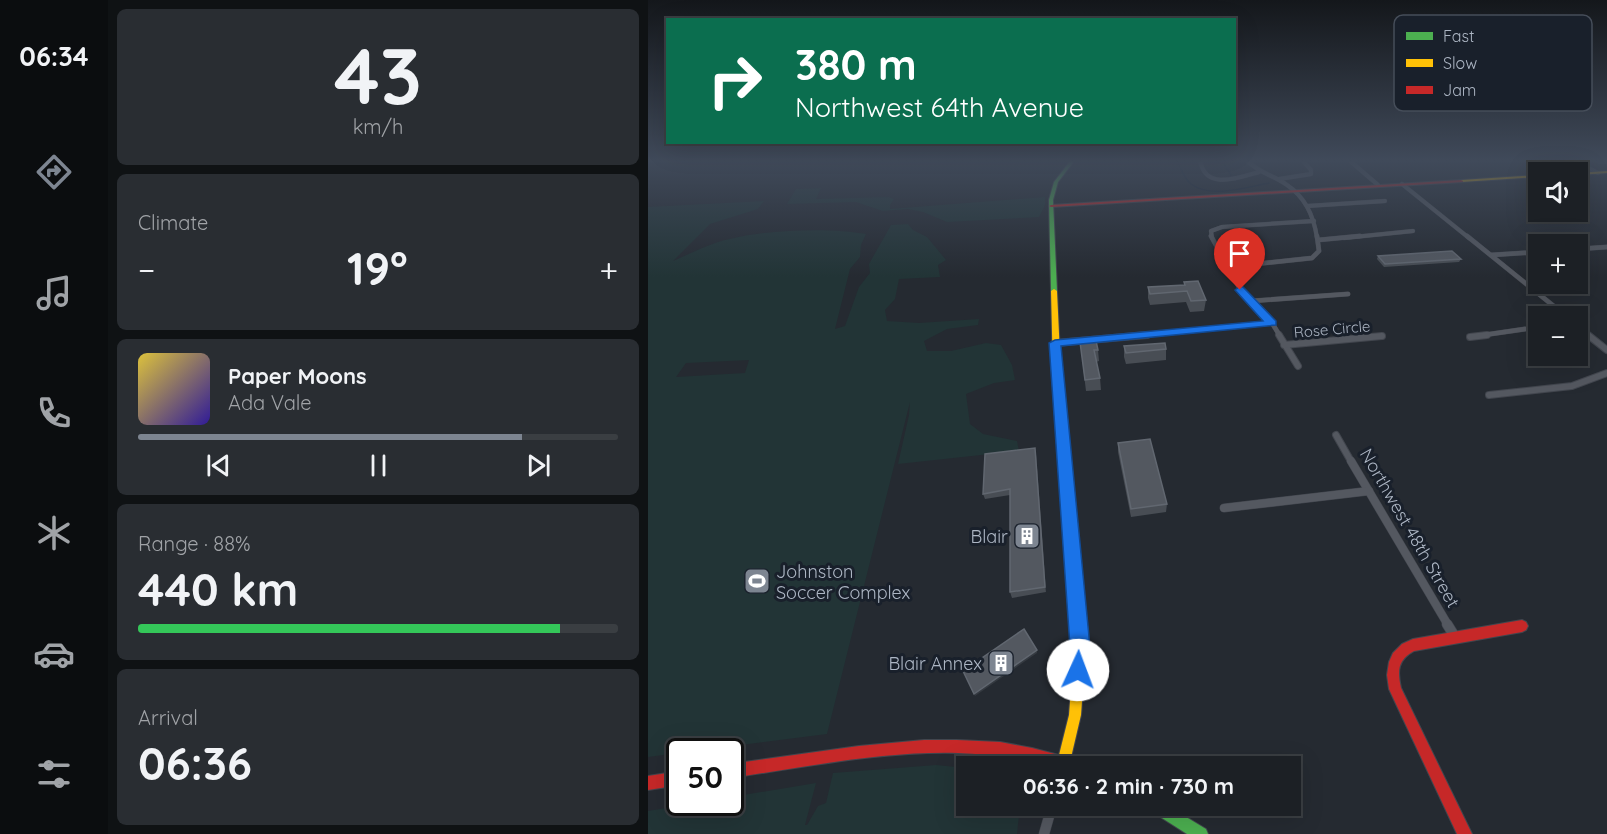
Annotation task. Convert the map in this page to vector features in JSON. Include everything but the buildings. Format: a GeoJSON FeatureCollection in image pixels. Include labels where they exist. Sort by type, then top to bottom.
{"type":"FeatureCollection","features":[{"type":"Feature","properties":{"kind":"main road"},"geometry":{"type":"LineString","coordinates":[[1053,199],[1055,343],[1080,647],[1075,715],[1068,756]]}},
{"type":"Feature","properties":{"kind":"main road"},"geometry":{"type":"LineString","coordinates":[[1052,206],[1166,199]]}},
{"type":"Feature","properties":{"kind":"main road"},"geometry":{"type":"LineString","coordinates":[[1465,834],[1395,689],[1392,671],[1396,656],[1400,651],[1413,645],[1522,626]]}},
{"type":"Feature","properties":{"kind":"main road"},"geometry":{"type":"LineString","coordinates":[[744,769],[891,749],[969,747],[1031,753],[1040,756]]}},
{"type":"Feature","properties":{"kind":"main road"},"geometry":{"type":"LineString","coordinates":[[648,783],[666,780]]}},
{"type":"Feature","properties":{"kind":"main road"},"geometry":{"type":"LineString","coordinates":[[1172,816],[1201,834]]}},
{"type":"Feature","properties":{"kind":"street"},"geometry":{"type":"LineString","coordinates":[[1227,267],[1307,260],[1319,251],[1314,217],[1300,199]]}},
{"type":"Feature","properties":{"kind":"street"},"geometry":{"type":"LineString","coordinates":[[1420,199],[1554,306]]}},
{"type":"Feature","properties":{"kind":"street"},"geometry":{"type":"LineString","coordinates":[[1306,206],[1385,201]]}},
{"type":"Feature","properties":{"kind":"street"},"geometry":{"type":"LineString","coordinates":[[1298,366],[1272,323],[1240,290],[1211,239],[1211,231],[1215,228],[1314,221]]}},
{"type":"Feature","properties":{"kind":"street"},"geometry":{"type":"LineString","coordinates":[[1318,240],[1413,231]]}},
{"type":"Feature","properties":{"kind":"street"},"geometry":{"type":"LineString","coordinates":[[1588,248],[1607,247]]}},
{"type":"Feature","properties":{"kind":"street"},"geometry":{"type":"LineString","coordinates":[[1490,255],[1528,253]]}},
{"type":"Feature","properties":{"kind":"street"},"geometry":{"type":"LineString","coordinates":[[1251,301],[1348,294]]}},
{"type":"Feature","properties":{"kind":"street"},"geometry":{"type":"LineString","coordinates":[[1055,343],[1272,323]]}},
{"type":"Feature","properties":{"kind":"street"},"geometry":{"type":"LineString","coordinates":[[1470,337],[1528,329]]}},
{"type":"Feature","properties":{"kind":"street"},"geometry":{"type":"LineString","coordinates":[[1588,334],[1607,350]]}},
{"type":"Feature","properties":{"kind":"street","name":"Rose Circle"},"geometry":{"type":"LineString","coordinates":[[1284,345],[1382,336]]}},
{"type":"Feature","properties":{"kind":"street"},"geometry":{"type":"LineString","coordinates":[[1489,396],[1572,386],[1607,373]]}},
{"type":"Feature","properties":{"kind":"street","name":"Northwest 48th Street"},"geometry":{"type":"LineString","coordinates":[[1336,435],[1456,638]]}},
{"type":"Feature","properties":{"kind":"street"},"geometry":{"type":"LineString","coordinates":[[1224,508],[1369,491]]}},
{"type":"Feature","properties":{"kind":"street"},"geometry":{"type":"LineString","coordinates":[[1044,834],[1049,816]]}},
{"type":"Feature","properties":{"kind":"shaded area"},"geometry":{"type":"Polygon","coordinates":[[[790,199],[894,199],[890,209],[1045,199],[1045,205],[1039,217],[947,222],[923,212],[908,209],[883,211],[856,202],[787,204],[790,199]]]}},
{"type":"Feature","properties":{"kind":"shaded area","name":"Johnston Soccer Complex"},"geometry":{"type":"Polygon","coordinates":[[[764,201],[758,209],[710,224],[673,261],[715,243],[761,233],[817,230],[866,234],[861,245],[860,257],[850,269],[835,329],[845,326],[859,287],[870,273],[869,264],[891,225],[908,224],[913,230],[927,237],[946,260],[938,265],[940,277],[899,279],[895,299],[885,310],[887,321],[919,323],[979,319],[978,325],[947,329],[924,341],[927,351],[951,351],[986,343],[1001,345],[1012,365],[1015,380],[994,383],[966,394],[970,424],[983,434],[1017,441],[1019,451],[898,464],[910,402],[827,734],[744,745],[744,738],[666,738],[666,755],[648,757],[648,207],[764,201]],[[749,360],[686,363],[676,377],[745,373],[749,360]]]}},
{"type":"Feature","properties":{"kind":"shaded area"},"geometry":{"type":"Polygon","coordinates":[[[936,765],[956,767],[956,816],[1019,816],[1017,834],[648,834],[648,811],[666,808],[666,816],[744,816],[744,795],[816,783],[805,825],[807,825],[818,806],[826,803],[833,773],[936,765]]]}},
{"type":"Feature","properties":{"kind":"traffic: fast"},"geometry":{"type":"LineString","coordinates":[[1051,199],[1054,291]]}},
{"type":"Feature","properties":{"kind":"traffic: fast"},"geometry":{"type":"LineString","coordinates":[[1172,816],[1201,834]]}},
{"type":"Feature","properties":{"kind":"traffic: slow"},"geometry":{"type":"LineString","coordinates":[[1054,291],[1057,376],[1080,647],[1075,715],[1066,756]]}},
{"type":"Feature","properties":{"kind":"traffic: jam"},"geometry":{"type":"LineString","coordinates":[[1051,206],[1167,199]]}},
{"type":"Feature","properties":{"kind":"traffic: jam"},"geometry":{"type":"LineString","coordinates":[[1465,834],[1395,689],[1393,668],[1401,652],[1413,645],[1522,626]]}},
{"type":"Feature","properties":{"kind":"traffic: jam"},"geometry":{"type":"LineString","coordinates":[[744,769],[859,753],[924,747],[989,748],[1037,756]]}},
{"type":"Feature","properties":{"kind":"traffic: jam"},"geometry":{"type":"LineString","coordinates":[[648,783],[666,780]]}},
{"type":"Feature","properties":{"kind":"place","name":"Blair"},"geometry":{"type":"Point","coordinates":[1027,536]}},
{"type":"Feature","properties":{"kind":"place","name":"Johnston Soccer Complex"},"geometry":{"type":"Point","coordinates":[757,581]}},
{"type":"Feature","properties":{"kind":"place","name":"Blair Annex"},"geometry":{"type":"Point","coordinates":[1001,663]}},
{"type":"Feature","properties":{"kind":"route"},"geometry":{"type":"LineString","coordinates":[[1078,670],[1080,647],[1055,343],[1272,323],[1240,290]]}}]}
